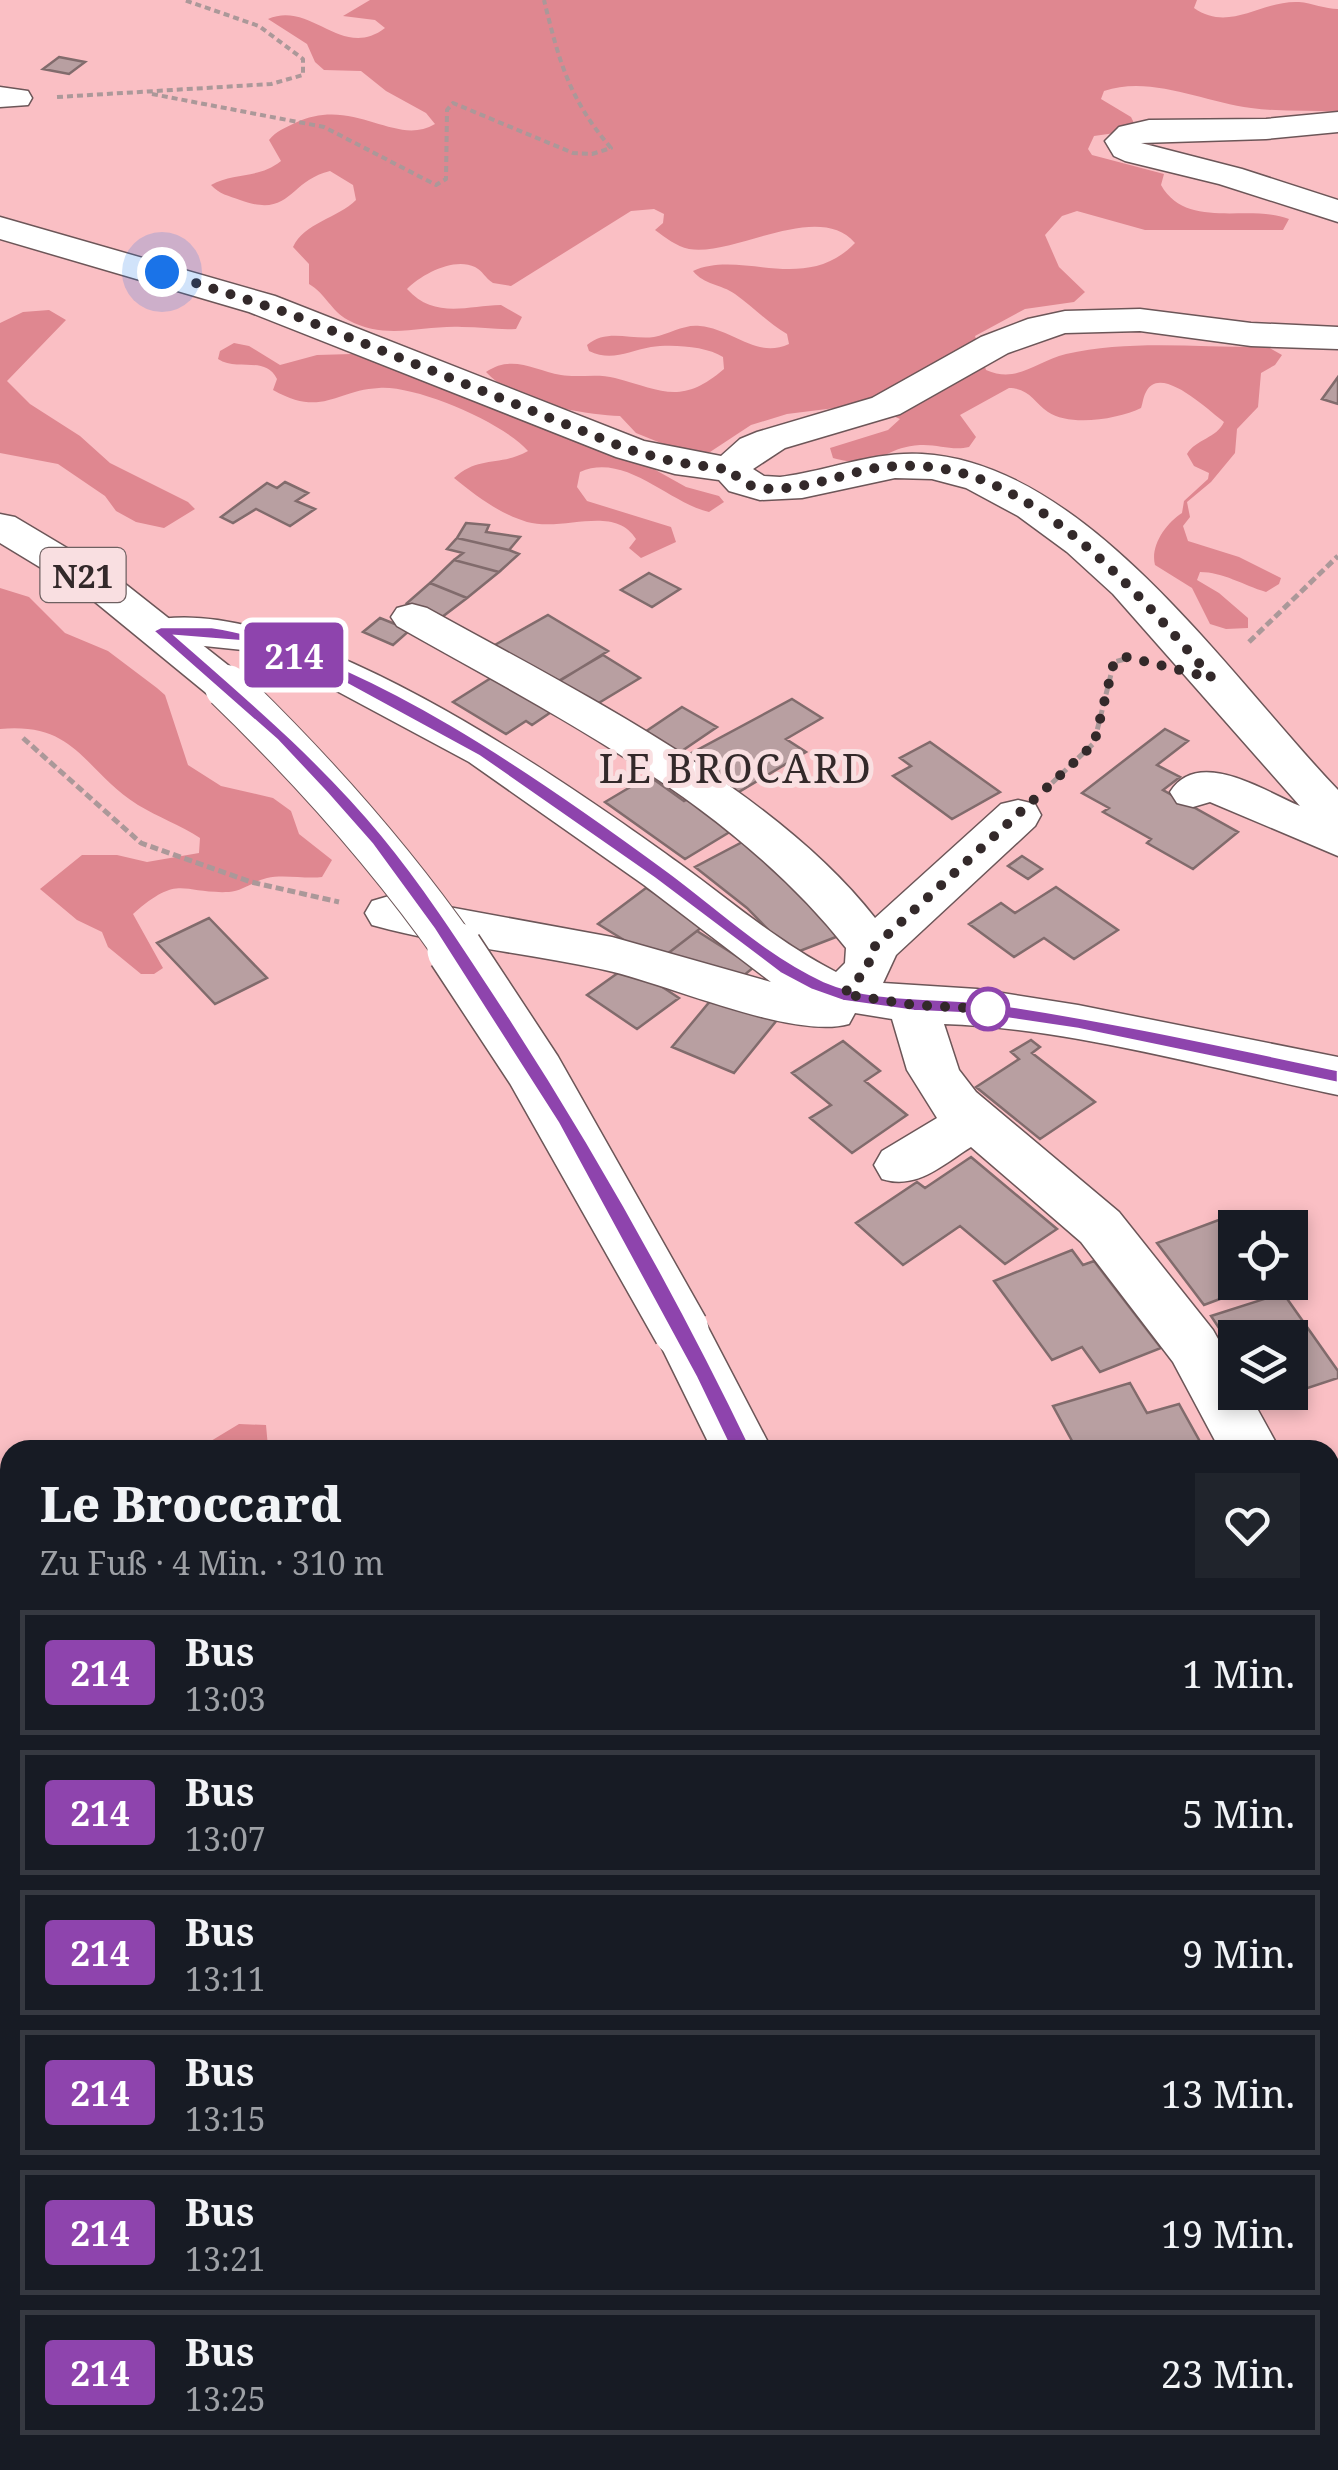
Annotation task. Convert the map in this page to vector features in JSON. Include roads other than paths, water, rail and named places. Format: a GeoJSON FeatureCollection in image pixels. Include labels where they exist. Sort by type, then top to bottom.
{"type":"FeatureCollection","features":[{"type":"Feature","properties":{"kind":"street"},"geometry":{"type":"LineString","coordinates":[[1338,122],[1266,129],[1149,130],[1131,134],[1122,141],[1126,149],[1137,154],[1230,176],[1338,210]]}},
{"type":"Feature","properties":{"kind":"street"},"geometry":{"type":"LineString","coordinates":[[0,228],[262,304],[630,450],[675,462],[732,470],[746,484],[772,489],[896,466],[924,466],[976,477],[1045,516],[1076,539],[1150,610],[1338,818]]}},
{"type":"Feature","properties":{"kind":"street"},"geometry":{"type":"LineString","coordinates":[[732,470],[745,453],[768,441],[896,403],[997,343],[1053,324],[1120,318],[1270,337],[1338,338]]}},
{"type":"Feature","properties":{"kind":"street","name":"N21"},"geometry":{"type":"LineString","coordinates":[[0,526],[104,588],[161,631],[282,737],[378,840],[504,1018],[566,1119],[737,1440]]}},
{"type":"Feature","properties":{"kind":"street"},"geometry":{"type":"LineString","coordinates":[[412,616],[611,732],[736,816],[807,872],[850,918],[872,949],[871,959],[859,979],[843,994]]}},
{"type":"Feature","properties":{"kind":"street"},"geometry":{"type":"LineString","coordinates":[[161,631],[254,638],[349,678],[485,752],[786,968],[843,994],[1078,1023],[1338,1076]]}},
{"type":"Feature","properties":{"kind":"street"},"geometry":{"type":"LineString","coordinates":[[1192,792],[1216,787],[1338,840]]}},
{"type":"Feature","properties":{"kind":"street"},"geometry":{"type":"LineString","coordinates":[[872,949],[1018,815]]}},
{"type":"Feature","properties":{"kind":"street"},"geometry":{"type":"LineString","coordinates":[[388,914],[612,954],[734,992],[848,1015],[888,1020],[914,1005]]}},
{"type":"Feature","properties":{"kind":"street"},"geometry":{"type":"LineString","coordinates":[[914,1005],[926,1060],[938,1083],[974,1120],[1100,1227],[1193,1346],[1245,1440]]}},
{"type":"Feature","properties":{"kind":"street"},"geometry":{"type":"LineString","coordinates":[[901,1165],[974,1120]]}},
{"type":"Feature","properties":{"kind":"district","name":"LE BROCARD"},"geometry":{"type":"Point","coordinates":[736,767]}}]}
